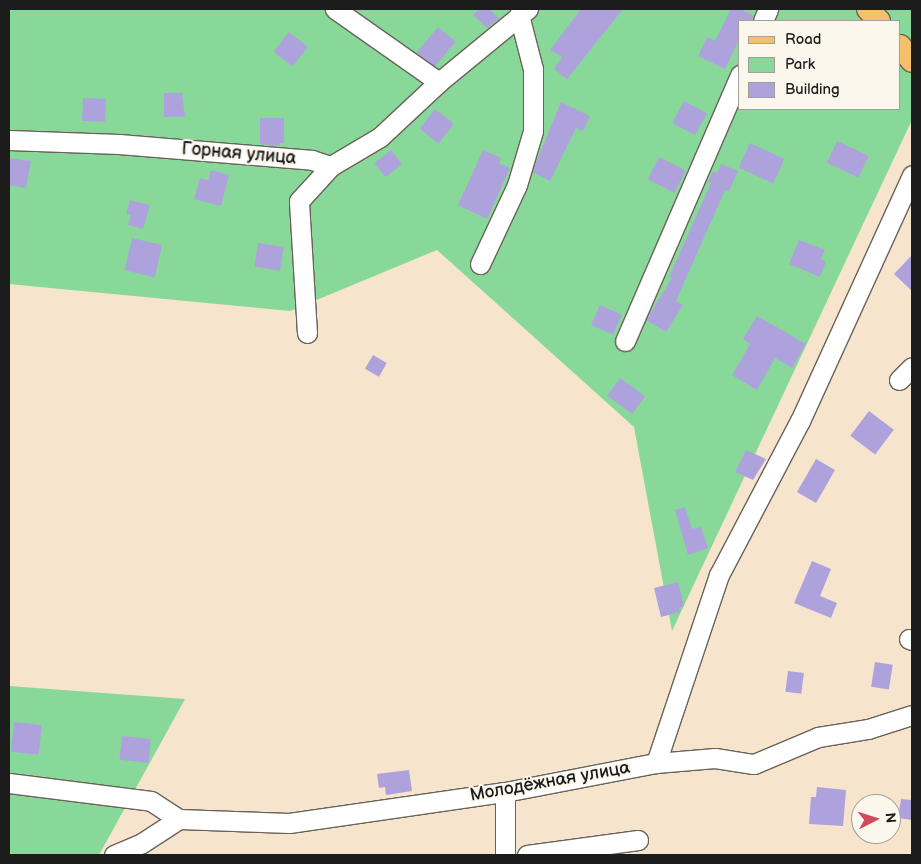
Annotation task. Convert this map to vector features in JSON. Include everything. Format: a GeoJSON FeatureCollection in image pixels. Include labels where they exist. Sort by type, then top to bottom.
{"type":"FeatureCollection","features":[{"type":"Feature","properties":{"kind":"main road"},"geometry":{"type":"LineString","coordinates":[[868,9],[878,20]]}},
{"type":"Feature","properties":{"kind":"main road"},"geometry":{"type":"LineString","coordinates":[[901,47],[912,61]]}},
{"type":"Feature","properties":{"kind":"street"},"geometry":{"type":"LineString","coordinates":[[335,9],[439,82]]}},
{"type":"Feature","properties":{"kind":"street"},"geometry":{"type":"LineString","coordinates":[[307,334],[299,202],[331,166],[380,137],[439,82],[524,12]]}},
{"type":"Feature","properties":{"kind":"street"},"geometry":{"type":"LineString","coordinates":[[480,264],[517,185],[533,131],[533,69],[524,12]]}},
{"type":"Feature","properties":{"kind":"street"},"geometry":{"type":"LineString","coordinates":[[626,341],[738,80]]}},
{"type":"Feature","properties":{"kind":"street","name":"Горная улица"},"geometry":{"type":"LineString","coordinates":[[9,140],[128,145],[312,160],[331,166]]}},
{"type":"Feature","properties":{"kind":"street"},"geometry":{"type":"LineString","coordinates":[[656,763],[718,575],[800,421],[912,175]]}},
{"type":"Feature","properties":{"kind":"street","name":"Молодёжная улица"},"geometry":{"type":"LineString","coordinates":[[179,819],[289,823],[505,792],[656,763],[715,758],[754,764],[818,736],[868,729],[912,715]]}},
{"type":"Feature","properties":{"kind":"street"},"geometry":{"type":"LineString","coordinates":[[9,782],[151,801],[179,819],[142,843],[114,855]]}},
{"type":"Feature","properties":{"kind":"street"},"geometry":{"type":"LineString","coordinates":[[505,792],[505,855]]}},
{"type":"Feature","properties":{"kind":"street"},"geometry":{"type":"LineString","coordinates":[[527,855],[638,840]]}},
{"type":"Feature","properties":{"kind":"green space"},"geometry":{"type":"Polygon","coordinates":[[[9,9],[912,9],[912,120],[672,631],[634,427],[437,250],[290,311],[9,284],[9,9]]]}},
{"type":"Feature","properties":{"kind":"green space"},"geometry":{"type":"Polygon","coordinates":[[[9,686],[185,699],[99,855],[9,855],[9,686]]]}},
{"type":"Feature","properties":{"kind":"building"},"geometry":{"type":"Polygon","coordinates":[[[479,9],[489,9],[499,18],[487,28],[473,15],[479,9]]]}},
{"type":"Feature","properties":{"kind":"building"},"geometry":{"type":"Polygon","coordinates":[[[581,9],[623,9],[567,79],[554,69],[562,57],[550,50],[581,9]]]}},
{"type":"Feature","properties":{"kind":"building"},"geometry":{"type":"Polygon","coordinates":[[[731,9],[740,9],[753,15],[752,20],[738,20],[738,42],[725,69],[698,56],[707,37],[715,41],[731,9]]]}},
{"type":"Feature","properties":{"kind":"building"},"geometry":{"type":"Polygon","coordinates":[[[438,27],[456,42],[434,67],[417,52],[438,27]]]}},
{"type":"Feature","properties":{"kind":"building"},"geometry":{"type":"Polygon","coordinates":[[[289,32],[308,47],[293,66],[274,52],[289,32]]]}},
{"type":"Feature","properties":{"kind":"building"},"geometry":{"type":"Polygon","coordinates":[[[164,93],[182,93],[185,117],[164,117],[164,93]]]}},
{"type":"Feature","properties":{"kind":"building"},"geometry":{"type":"Polygon","coordinates":[[[83,98],[106,99],[105,122],[82,121],[83,98]]]}},
{"type":"Feature","properties":{"kind":"building"},"geometry":{"type":"Polygon","coordinates":[[[684,101],[707,113],[695,135],[672,123],[684,101]]]}},
{"type":"Feature","properties":{"kind":"building"},"geometry":{"type":"Polygon","coordinates":[[[561,102],[590,116],[583,131],[576,128],[550,181],[532,172],[561,102]]]}},
{"type":"Feature","properties":{"kind":"building"},"geometry":{"type":"Polygon","coordinates":[[[435,109],[454,124],[439,143],[420,129],[435,109]]]}},
{"type":"Feature","properties":{"kind":"building"},"geometry":{"type":"Polygon","coordinates":[[[260,118],[284,118],[284,143],[280,143],[280,146],[260,144],[260,118]]]}},
{"type":"Feature","properties":{"kind":"building"},"geometry":{"type":"Polygon","coordinates":[[[837,141],[869,156],[859,178],[827,163],[837,141]]]}},
{"type":"Feature","properties":{"kind":"building"},"geometry":{"type":"Polygon","coordinates":[[[750,143],[784,159],[773,184],[739,167],[750,143]]]}},
{"type":"Feature","properties":{"kind":"building"},"geometry":{"type":"Polygon","coordinates":[[[391,150],[402,164],[386,177],[374,163],[391,150]]]}},
{"type":"Feature","properties":{"kind":"building"},"geometry":{"type":"Polygon","coordinates":[[[483,150],[501,158],[499,163],[510,168],[487,219],[458,205],[483,150]]]}},
{"type":"Feature","properties":{"kind":"building"},"geometry":{"type":"Polygon","coordinates":[[[659,157],[686,171],[674,193],[648,179],[659,157]]]}},
{"type":"Feature","properties":{"kind":"building"},"geometry":{"type":"Polygon","coordinates":[[[9,158],[31,161],[26,188],[9,185],[9,158]]]}},
{"type":"Feature","properties":{"kind":"building"},"geometry":{"type":"Polygon","coordinates":[[[721,164],[738,171],[729,191],[725,190],[676,301],[683,305],[666,332],[646,320],[672,278],[669,277],[711,183],[708,182],[713,171],[717,173],[721,164]]]}},
{"type":"Feature","properties":{"kind":"building"},"geometry":{"type":"Polygon","coordinates":[[[211,170],[229,175],[221,206],[194,199],[200,178],[208,180],[211,170]]]}},
{"type":"Feature","properties":{"kind":"building"},"geometry":{"type":"Polygon","coordinates":[[[130,200],[150,205],[143,229],[128,225],[131,215],[126,214],[130,200]]]}},
{"type":"Feature","properties":{"kind":"building"},"geometry":{"type":"Polygon","coordinates":[[[132,238],[162,245],[155,277],[125,270],[132,238]]]}},
{"type":"Feature","properties":{"kind":"building"},"geometry":{"type":"Polygon","coordinates":[[[799,240],[825,250],[821,259],[826,262],[820,277],[789,264],[799,240]]]}},
{"type":"Feature","properties":{"kind":"building"},"geometry":{"type":"Polygon","coordinates":[[[258,243],[284,247],[280,271],[254,267],[258,243]]]}},
{"type":"Feature","properties":{"kind":"building"},"geometry":{"type":"Polygon","coordinates":[[[912,255],[912,291],[894,274],[912,255]]]}},
{"type":"Feature","properties":{"kind":"building"},"geometry":{"type":"Polygon","coordinates":[[[600,305],[622,315],[613,335],[591,325],[600,305]]]}},
{"type":"Feature","properties":{"kind":"building"},"geometry":{"type":"Polygon","coordinates":[[[757,316],[806,344],[792,368],[775,358],[757,390],[732,375],[750,344],[743,339],[757,316]]]}},
{"type":"Feature","properties":{"kind":"building"},"geometry":{"type":"Polygon","coordinates":[[[373,355],[387,363],[379,377],[365,369],[373,355]]]}},
{"type":"Feature","properties":{"kind":"building"},"geometry":{"type":"Polygon","coordinates":[[[620,378],[645,396],[632,414],[607,396],[620,378]]]}},
{"type":"Feature","properties":{"kind":"building"},"geometry":{"type":"Polygon","coordinates":[[[869,411],[894,430],[875,454],[850,436],[869,411]]]}},
{"type":"Feature","properties":{"kind":"building"},"geometry":{"type":"Polygon","coordinates":[[[746,450],[766,459],[753,480],[735,472],[746,450]]]}},
{"type":"Feature","properties":{"kind":"building"},"geometry":{"type":"Polygon","coordinates":[[[816,459],[835,470],[816,503],[797,492],[816,459]]]}},
{"type":"Feature","properties":{"kind":"building"},"geometry":{"type":"Polygon","coordinates":[[[685,507],[692,529],[701,527],[708,548],[688,555],[675,510],[685,507]]]}},
{"type":"Feature","properties":{"kind":"building"},"geometry":{"type":"Polygon","coordinates":[[[812,561],[831,569],[820,596],[837,603],[831,618],[794,603],[812,561]]]}},
{"type":"Feature","properties":{"kind":"building"},"geometry":{"type":"Polygon","coordinates":[[[678,582],[684,606],[679,608],[680,612],[661,617],[654,588],[678,582]]]}},
{"type":"Feature","properties":{"kind":"building"},"geometry":{"type":"Polygon","coordinates":[[[875,662],[893,665],[889,690],[871,687],[875,662]]]}},
{"type":"Feature","properties":{"kind":"building"},"geometry":{"type":"Polygon","coordinates":[[[788,671],[804,673],[801,694],[785,692],[788,671]]]}},
{"type":"Feature","properties":{"kind":"building"},"geometry":{"type":"Polygon","coordinates":[[[14,722],[42,725],[39,755],[11,752],[14,722]]]}},
{"type":"Feature","properties":{"kind":"building"},"geometry":{"type":"Polygon","coordinates":[[[122,736],[151,739],[148,763],[119,760],[122,736]]]}},
{"type":"Feature","properties":{"kind":"building"},"geometry":{"type":"Polygon","coordinates":[[[409,770],[412,791],[386,795],[385,787],[379,788],[377,774],[409,770]]]}},
{"type":"Feature","properties":{"kind":"building"},"geometry":{"type":"Polygon","coordinates":[[[817,787],[846,790],[843,826],[809,824],[811,797],[816,797],[817,787]]]}},
{"type":"Feature","properties":{"kind":"building"},"geometry":{"type":"Polygon","coordinates":[[[901,799],[912,800],[912,820],[901,818],[901,799]]]}}]}
